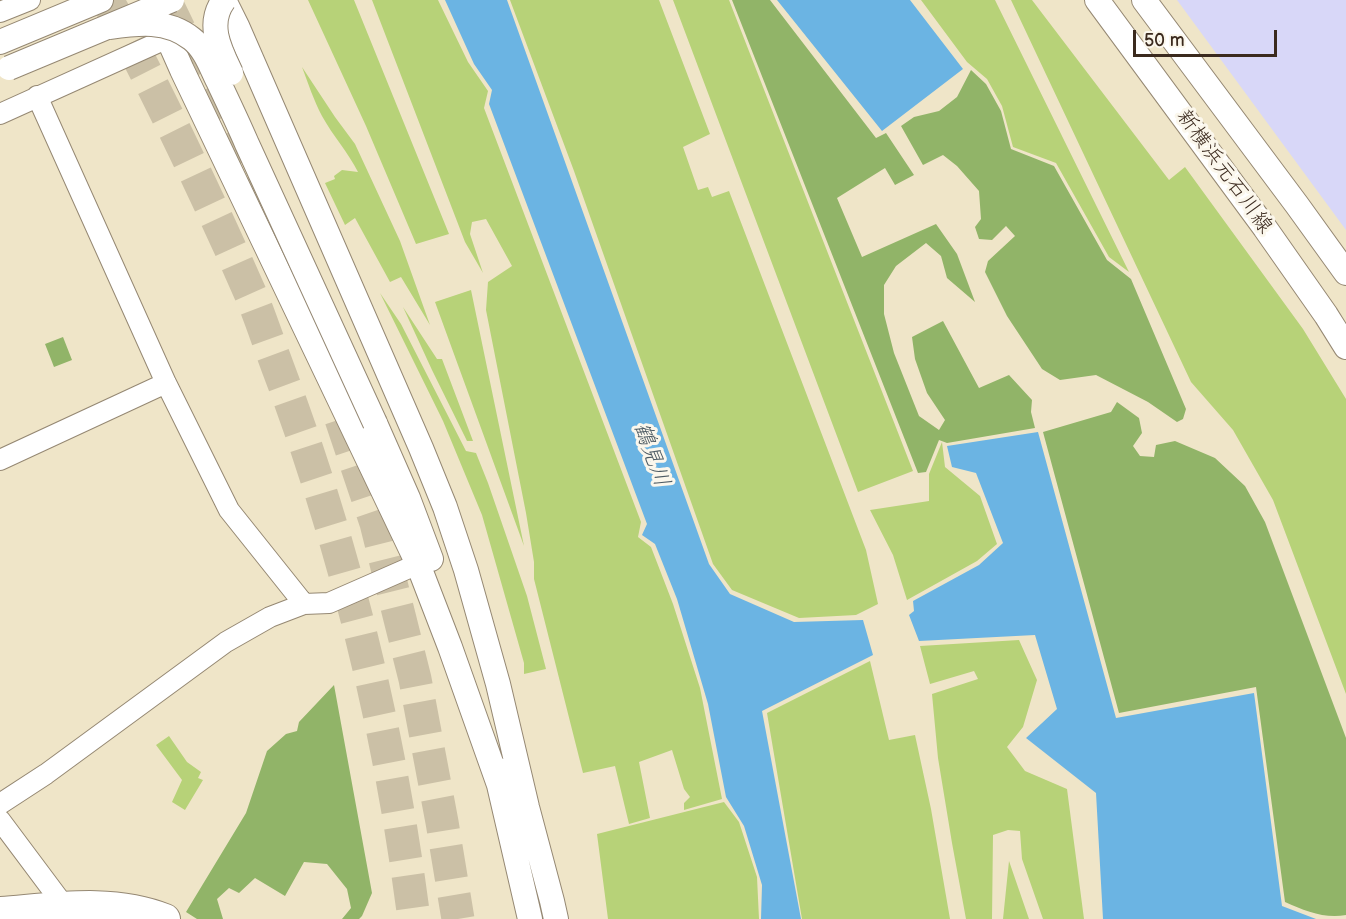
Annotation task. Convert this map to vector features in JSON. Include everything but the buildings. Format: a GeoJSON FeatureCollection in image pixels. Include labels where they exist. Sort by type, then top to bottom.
{"type":"FeatureCollection","features":[{"type":"Feature","properties":{"kind":"main road"},"geometry":{"type":"LineString","coordinates":[[0,912],[68,913],[119,908],[142,911],[165,919]]}},
{"type":"Feature","properties":{"kind":"street"},"geometry":{"type":"LineString","coordinates":[[0,12],[30,0]]}},
{"type":"Feature","properties":{"kind":"street"},"geometry":{"type":"LineString","coordinates":[[0,42],[101,0]]}},
{"type":"Feature","properties":{"kind":"street"},"geometry":{"type":"LineString","coordinates":[[151,0],[418,564],[499,785]]}},
{"type":"Feature","properties":{"kind":"street"},"geometry":{"type":"LineString","coordinates":[[4,69],[172,0]]}},
{"type":"Feature","properties":{"kind":"street"},"geometry":{"type":"LineString","coordinates":[[224,0],[216,15],[215,31],[219,48],[381,420],[474,677],[494,750],[499,785],[530,919]]}},
{"type":"Feature","properties":{"kind":"street"},"geometry":{"type":"LineString","coordinates":[[224,0],[445,507],[466,570],[498,684],[556,919]]}},
{"type":"Feature","properties":{"kind":"street","name":"新横浜元石川線"},"geometry":{"type":"LineString","coordinates":[[1098,0],[1265,228],[1346,347]]}},
{"type":"Feature","properties":{"kind":"street","name":"新横浜元石川線"},"geometry":{"type":"LineString","coordinates":[[1144,0],[1346,273]]}},
{"type":"Feature","properties":{"kind":"street"},"geometry":{"type":"LineString","coordinates":[[109,27],[134,23],[164,25],[179,30],[194,40],[205,55],[381,420],[419,493],[448,568],[527,807]]}},
{"type":"Feature","properties":{"kind":"street"},"geometry":{"type":"LineString","coordinates":[[0,114],[168,38]]}},
{"type":"Feature","properties":{"kind":"street"},"geometry":{"type":"LineString","coordinates":[[37,96],[166,383],[229,510],[304,604]]}},
{"type":"Feature","properties":{"kind":"street"},"geometry":{"type":"LineString","coordinates":[[0,460],[166,383]]}},
{"type":"Feature","properties":{"kind":"street"},"geometry":{"type":"LineString","coordinates":[[0,804],[46,774],[226,642],[270,617],[304,604],[329,603],[418,564]]}},
{"type":"Feature","properties":{"kind":"street"},"geometry":{"type":"LineString","coordinates":[[0,820],[68,913]]}},
{"type":"Feature","properties":{"kind":"shaded area"},"geometry":{"type":"Polygon","coordinates":[[[1177,0],[1346,0],[1346,230],[1177,0]]]}},
{"type":"Feature","properties":{"kind":"green space"},"geometry":{"type":"Polygon","coordinates":[[[308,0],[354,0],[449,234],[416,244],[366,126],[308,0]]]}},
{"type":"Feature","properties":{"kind":"green space"},"geometry":{"type":"Polygon","coordinates":[[[372,0],[438,0],[468,62],[488,91],[484,108],[641,522],[638,537],[651,547],[673,604],[700,688],[722,799],[684,810],[684,803],[690,797],[684,789],[672,750],[639,762],[650,818],[629,824],[615,766],[583,773],[534,579],[534,562],[526,513],[486,310],[488,282],[512,266],[486,219],[472,222],[470,234],[483,273],[465,242],[372,0]]]}},
{"type":"Feature","properties":{"kind":"green space"},"geometry":{"type":"Polygon","coordinates":[[[510,0],[659,0],[710,134],[683,147],[698,190],[708,187],[712,197],[729,191],[866,550],[878,604],[856,615],[799,618],[732,590],[713,564],[574,171],[510,0]]]}},
{"type":"Feature","properties":{"kind":"green space"},"geometry":{"type":"Polygon","coordinates":[[[673,0],[729,0],[913,471],[858,492],[673,0]]]}},
{"type":"Feature","properties":{"kind":"green space"},"geometry":{"type":"Polygon","coordinates":[[[732,0],[770,0],[876,138],[886,133],[914,175],[895,185],[885,168],[837,198],[862,257],[936,224],[957,254],[975,302],[947,278],[941,256],[926,243],[896,266],[884,285],[884,314],[894,353],[919,416],[939,430],[945,420],[927,393],[915,359],[912,337],[943,321],[979,388],[1009,375],[1032,400],[1031,412],[1035,428],[947,443],[939,440],[926,472],[918,473],[732,0]]]}},
{"type":"Feature","properties":{"kind":"green space"},"geometry":{"type":"Polygon","coordinates":[[[921,0],[995,0],[1129,272],[1109,257],[1056,163],[1013,147],[1002,106],[987,79],[967,62],[921,0]]]}},
{"type":"Feature","properties":{"kind":"green space"},"geometry":{"type":"Polygon","coordinates":[[[1011,0],[1032,0],[1169,180],[1185,167],[1303,329],[1346,399],[1346,694],[1273,500],[1233,430],[1191,382],[1011,0]]]}},
{"type":"Feature","properties":{"kind":"green space"},"geometry":{"type":"Polygon","coordinates":[[[302,67],[355,144],[400,241],[430,325],[401,277],[390,282],[355,218],[345,225],[325,183],[335,179],[334,176],[342,170],[358,172],[322,116],[302,67]]]}},
{"type":"Feature","properties":{"kind":"green space"},"geometry":{"type":"Polygon","coordinates":[[[971,70],[986,84],[1001,111],[1011,149],[1054,166],[1107,260],[1131,279],[1186,409],[1183,419],[1177,422],[1148,402],[1096,375],[1060,380],[1042,369],[1007,316],[985,272],[988,261],[1015,236],[1006,226],[992,240],[979,239],[975,227],[981,219],[979,191],[957,166],[943,155],[923,165],[901,126],[914,117],[939,111],[957,97],[971,70]]]}},
{"type":"Feature","properties":{"kind":"green space"},"geometry":{"type":"Polygon","coordinates":[[[471,290],[524,546],[435,302],[471,290]]]}},
{"type":"Feature","properties":{"kind":"green space"},"geometry":{"type":"Polygon","coordinates":[[[380,293],[401,324],[466,451],[476,453],[527,596],[546,669],[524,674],[524,663],[482,515],[443,421],[380,293]]]}},
{"type":"Feature","properties":{"kind":"green space"},"geometry":{"type":"Polygon","coordinates":[[[403,307],[437,359],[442,359],[473,441],[467,441],[403,307]]]}},
{"type":"Feature","properties":{"kind":"green space"},"geometry":{"type":"Polygon","coordinates":[[[63,337],[72,360],[54,367],[45,344],[63,337]]]}},
{"type":"Feature","properties":{"kind":"green space"},"geometry":{"type":"Polygon","coordinates":[[[1117,402],[1139,418],[1142,433],[1133,446],[1140,456],[1154,457],[1156,445],[1175,441],[1215,458],[1245,486],[1265,522],[1346,738],[1346,915],[1323,915],[1285,902],[1256,687],[1119,713],[1043,432],[1111,412],[1117,402]]]}},
{"type":"Feature","properties":{"kind":"green space"},"geometry":{"type":"Polygon","coordinates":[[[942,442],[945,467],[980,496],[997,544],[977,561],[907,600],[893,555],[870,510],[929,501],[929,474],[942,442]]]}},
{"type":"Feature","properties":{"kind":"green space"},"geometry":{"type":"Polygon","coordinates":[[[1019,640],[1037,680],[1023,727],[1007,747],[1025,771],[1067,789],[1084,919],[1043,919],[1022,859],[1020,831],[1008,830],[993,835],[992,919],[966,919],[938,758],[932,694],[978,679],[974,671],[930,684],[920,646],[1019,640]]]}},
{"type":"Feature","properties":{"kind":"green space"},"geometry":{"type":"Polygon","coordinates":[[[870,661],[889,740],[915,735],[931,809],[950,919],[802,919],[767,713],[870,661]]]}},
{"type":"Feature","properties":{"kind":"green space"},"geometry":{"type":"Polygon","coordinates":[[[334,685],[372,893],[362,916],[359,919],[342,919],[351,908],[347,889],[327,864],[304,862],[285,896],[255,878],[239,893],[229,888],[217,899],[223,919],[197,919],[186,912],[246,813],[267,751],[286,734],[297,731],[299,722],[334,685]]]}},
{"type":"Feature","properties":{"kind":"green space"},"geometry":{"type":"Polygon","coordinates":[[[169,736],[187,762],[201,772],[198,778],[203,780],[185,810],[172,802],[182,780],[156,745],[169,736]]]}},
{"type":"Feature","properties":{"kind":"green space"},"geometry":{"type":"Polygon","coordinates":[[[724,802],[739,822],[757,877],[759,919],[608,919],[597,834],[724,802]]]}},
{"type":"Feature","properties":{"kind":"green space"},"geometry":{"type":"Polygon","coordinates":[[[1009,861],[1029,919],[1003,919],[1009,861]]]}},
{"type":"Feature","properties":{"kind":"water","name":"鶴見川"},"geometry":{"type":"Polygon","coordinates":[[[445,0],[507,0],[709,564],[730,594],[794,622],[863,620],[873,655],[762,711],[801,919],[761,919],[762,885],[744,826],[726,797],[708,704],[677,599],[655,544],[642,535],[647,524],[489,104],[492,90],[474,64],[445,0]]]}},
{"type":"Feature","properties":{"kind":"water"},"geometry":{"type":"Polygon","coordinates":[[[777,0],[910,0],[963,69],[882,131],[777,0]]]}},
{"type":"Feature","properties":{"kind":"water"},"geometry":{"type":"Polygon","coordinates":[[[1038,432],[1116,718],[1254,693],[1282,906],[1316,919],[1103,919],[1096,793],[1026,738],[1057,709],[1035,635],[919,641],[909,615],[914,611],[913,601],[979,565],[1003,543],[976,473],[952,467],[947,446],[1038,432]]]}},
{"type":"Feature","properties":{"kind":"tunnel"},"geometry":{"type":"LineString","coordinates":[[107,0],[175,131],[242,274],[302,435],[344,571],[378,709],[392,779],[414,919]]}},
{"type":"Feature","properties":{"kind":"tunnel"},"geometry":{"type":"LineString","coordinates":[[165,0],[234,143],[283,258]]}},
{"type":"Feature","properties":{"kind":"tunnel"},"geometry":{"type":"LineString","coordinates":[[341,419],[376,523],[415,679],[458,919]]}}]}
